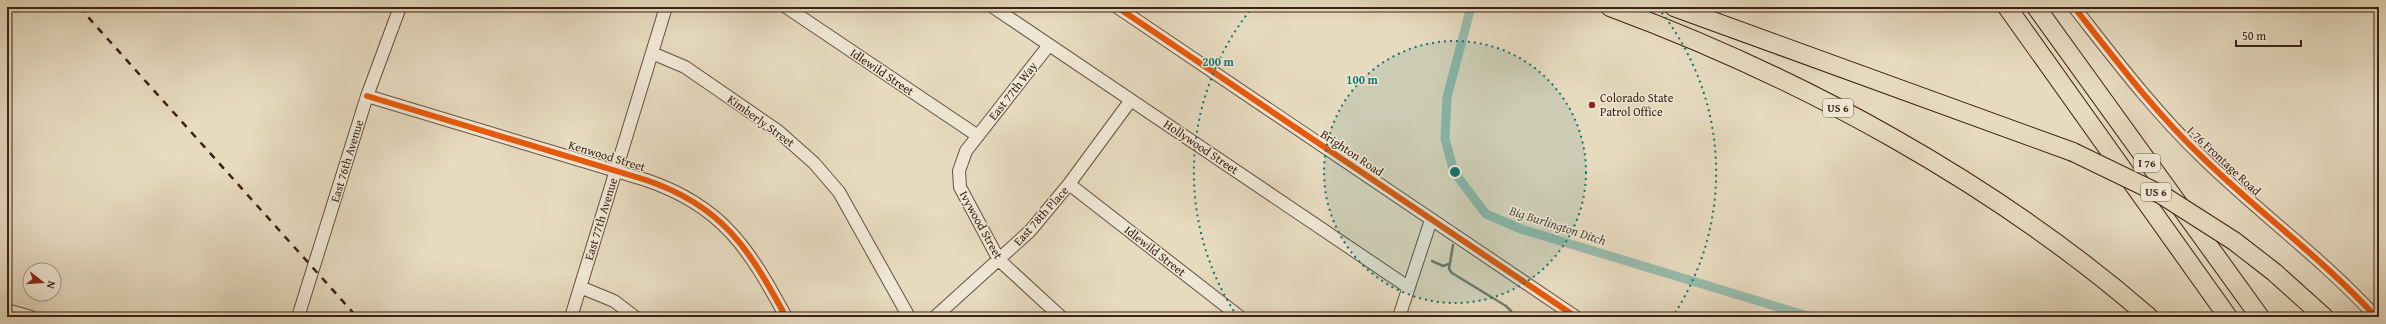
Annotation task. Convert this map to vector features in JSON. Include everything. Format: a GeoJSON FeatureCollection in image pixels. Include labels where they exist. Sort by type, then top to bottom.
{"type":"FeatureCollection","features":[{"type":"Feature","properties":{"kind":"highway","name":"US 6"},"geometry":{"type":"LineString","coordinates":[[1610,7],[1668,28],[1758,68],[1816,96],[1901,143],[1983,194],[2055,244],[2149,317]]}},
{"type":"Feature","properties":{"kind":"highway","name":"US 6"},"geometry":{"type":"LineString","coordinates":[[1674,7],[2073,152],[2162,195],[2234,241],[2274,272],[2324,317]]}},
{"type":"Feature","properties":{"kind":"highway","name":"I 76"},"geometry":{"type":"LineString","coordinates":[[2007,7],[2228,317]]}},
{"type":"Feature","properties":{"kind":"highway","name":"I 76"},"geometry":{"type":"LineString","coordinates":[[2036,7],[2260,317]]}},
{"type":"Feature","properties":{"kind":"street","name":"East 76th Avenue"},"geometry":{"type":"LineString","coordinates":[[298,317],[367,96],[400,7]]}},
{"type":"Feature","properties":{"kind":"street","name":"East 77th Avenue"},"geometry":{"type":"LineString","coordinates":[[571,317],[666,7]]}},
{"type":"Feature","properties":{"kind":"street","name":"Idlewild Street"},"geometry":{"type":"LineString","coordinates":[[786,7],[978,136]]}},
{"type":"Feature","properties":{"kind":"street","name":"Hollywood Street"},"geometry":{"type":"LineString","coordinates":[[993,7],[1408,287]]}},
{"type":"Feature","properties":{"kind":"street","name":"Brighton Road"},"geometry":{"type":"LineString","coordinates":[[1117,7],[1576,317]]}},
{"type":"Feature","properties":{"kind":"street","name":"I-76 Frontage Road"},"geometry":{"type":"LineString","coordinates":[[2074,7],[2141,93],[2175,131],[2222,176],[2326,266],[2376,317]]}},
{"type":"Feature","properties":{"kind":"street","name":"East 77th Way"},"geometry":{"type":"LineString","coordinates":[[978,136],[1049,45]]}},
{"type":"Feature","properties":{"kind":"street","name":"Kimberly Street"},"geometry":{"type":"LineString","coordinates":[[652,53],[685,67],[778,131],[814,162],[839,192],[909,317]]}},
{"type":"Feature","properties":{"kind":"street","name":"Kenwood Street"},"geometry":{"type":"LineString","coordinates":[[367,96],[616,171],[674,191],[724,224],[735,235],[754,260],[786,317]]}},
{"type":"Feature","properties":{"kind":"street","name":"East 78th Place"},"geometry":{"type":"LineString","coordinates":[[935,317],[1030,231],[1069,184],[1131,100]]}},
{"type":"Feature","properties":{"kind":"street","name":"Ivywood Street"},"geometry":{"type":"LineString","coordinates":[[978,136],[963,158],[959,179],[963,194],[999,260],[1061,317]]}},
{"type":"Feature","properties":{"kind":"street","name":"Idlewild Street"},"geometry":{"type":"LineString","coordinates":[[1069,184],[1240,317]]}},
{"type":"Feature","properties":{"kind":"street"},"geometry":{"type":"LineString","coordinates":[[1399,317],[1431,220]]}},
{"type":"Feature","properties":{"kind":"street"},"geometry":{"type":"LineString","coordinates":[[580,287],[614,301],[635,317]]}},
{"type":"Feature","properties":{"kind":"street"},"geometry":{"type":"LineString","coordinates":[[7,310],[31,317]]}},
{"type":"Feature","properties":{"kind":"waterway","name":"Big Burlington Ditch"},"geometry":{"type":"LineString","coordinates":[[1471,7],[1447,97],[1445,139],[1454,172],[1486,214],[1521,229],[1811,317]]}},
{"type":"Feature","properties":{"kind":"waterway"},"geometry":{"type":"LineString","coordinates":[[1453,245],[1449,269],[1452,273],[1506,306],[1511,311],[1513,317]]}},
{"type":"Feature","properties":{"kind":"waterway"},"geometry":{"type":"LineString","coordinates":[[1432,261],[1443,266],[1449,264]]}},
{"type":"Feature","properties":{"kind":"railway"},"geometry":{"type":"LineString","coordinates":[[79,7],[357,317]]}},
{"type":"Feature","properties":{"kind":"cycle path"},"geometry":{"type":"LineString","coordinates":[[1117,7],[1576,317]]}},
{"type":"Feature","properties":{"kind":"cycle path"},"geometry":{"type":"LineString","coordinates":[[2074,7],[2135,84],[2184,139],[2245,197],[2334,275],[2376,317]]}},
{"type":"Feature","properties":{"kind":"cycle path"},"geometry":{"type":"LineString","coordinates":[[367,96],[646,180],[673,191],[695,203],[714,217],[731,233],[746,251],[773,293],[786,317]]}},
{"type":"Feature","properties":{"kind":"place","name":"Colorado State Patrol Office"},"geometry":{"type":"Point","coordinates":[1592,105]}}]}
